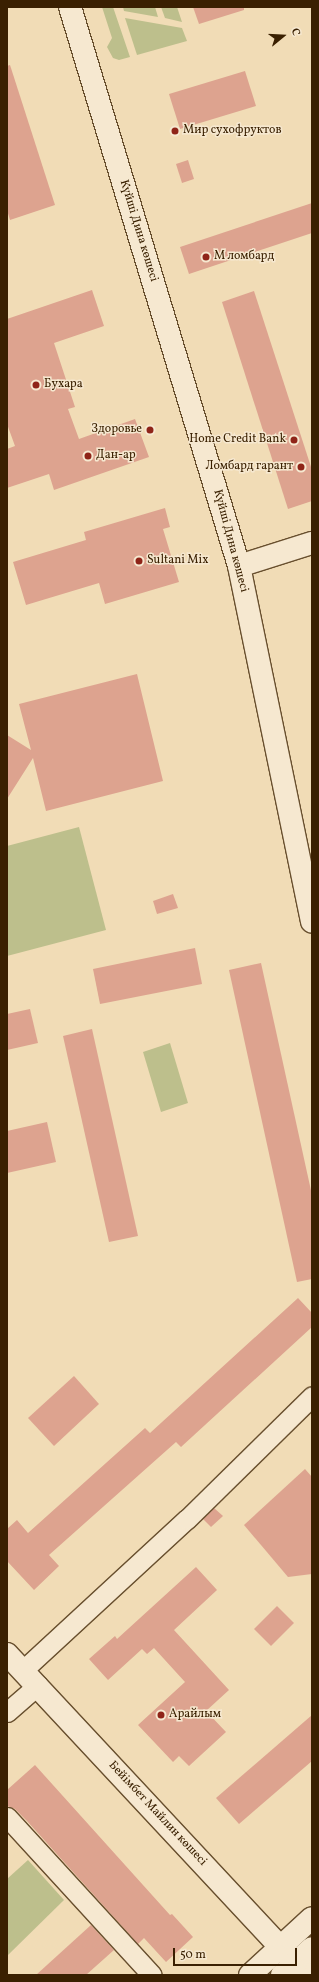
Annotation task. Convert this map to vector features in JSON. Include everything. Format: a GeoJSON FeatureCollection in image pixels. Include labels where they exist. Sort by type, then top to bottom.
{"type":"FeatureCollection","features":[{"type":"Feature","properties":{"kind":"street","name":"Күйші Дина көшесі"},"geometry":{"type":"LineString","coordinates":[[70,7],[239,566],[312,922]]}},
{"type":"Feature","properties":{"kind":"street"},"geometry":{"type":"LineString","coordinates":[[239,566],[312,543]]}},
{"type":"Feature","properties":{"kind":"street"},"geometry":{"type":"LineString","coordinates":[[7,1712],[30,1678],[187,1519],[312,1396]]}},
{"type":"Feature","properties":{"kind":"street","name":"Бейімбет Майлин көшесі"},"geometry":{"type":"LineString","coordinates":[[7,1654],[281,1947],[294,1971]]}},
{"type":"Feature","properties":{"kind":"street"},"geometry":{"type":"LineString","coordinates":[[7,1816],[145,1973]]}},
{"type":"Feature","properties":{"kind":"street"},"geometry":{"type":"LineString","coordinates":[[250,1975],[312,1918]]}},
{"type":"Feature","properties":{"kind":"street"},"geometry":{"type":"LineString","coordinates":[[294,1971],[312,1948]]}},
{"type":"Feature","properties":{"kind":"green space"},"geometry":{"type":"Polygon","coordinates":[[[102,7],[113,7],[130,57],[119,60],[113,58],[107,47],[112,38],[102,7]]]}},
{"type":"Feature","properties":{"kind":"green space"},"geometry":{"type":"Polygon","coordinates":[[[123,7],[155,7],[158,17],[124,11],[123,7]]]}},
{"type":"Feature","properties":{"kind":"green space"},"geometry":{"type":"Polygon","coordinates":[[[161,7],[177,7],[182,22],[165,18],[161,7]]]}},
{"type":"Feature","properties":{"kind":"green space"},"geometry":{"type":"Polygon","coordinates":[[[125,18],[182,28],[187,41],[137,55],[125,18]]]}},
{"type":"Feature","properties":{"kind":"green space"},"geometry":{"type":"Polygon","coordinates":[[[79,827],[106,930],[7,956],[7,846],[79,827]]]}},
{"type":"Feature","properties":{"kind":"green space"},"geometry":{"type":"Polygon","coordinates":[[[170,1043],[188,1103],[161,1112],[143,1052],[170,1043]]]}},
{"type":"Feature","properties":{"kind":"green space"},"geometry":{"type":"Polygon","coordinates":[[[28,1860],[64,1900],[7,1956],[7,1879],[28,1860]]]}},
{"type":"Feature","properties":{"kind":"building"},"geometry":{"type":"Polygon","coordinates":[[[193,7],[244,7],[244,10],[199,24],[193,7]]]}},
{"type":"Feature","properties":{"kind":"building"},"geometry":{"type":"Polygon","coordinates":[[[10,65],[55,205],[10,220],[7,210],[7,66],[10,65]]]}},
{"type":"Feature","properties":{"kind":"building"},"geometry":{"type":"Polygon","coordinates":[[[245,71],[256,106],[180,129],[169,94],[245,71]]]}},
{"type":"Feature","properties":{"kind":"building"},"geometry":{"type":"Polygon","coordinates":[[[188,160],[194,179],[182,183],[176,164],[188,160]]]}},
{"type":"Feature","properties":{"kind":"building"},"geometry":{"type":"Polygon","coordinates":[[[312,203],[312,233],[189,274],[180,247],[312,203]]]}},
{"type":"Feature","properties":{"kind":"building"},"geometry":{"type":"Polygon","coordinates":[[[92,290],[104,326],[54,343],[75,407],[68,409],[79,439],[135,419],[149,457],[54,490],[49,474],[7,488],[7,449],[15,446],[7,424],[7,319],[92,290]]]}},
{"type":"Feature","properties":{"kind":"building"},"geometry":{"type":"Polygon","coordinates":[[[254,291],[312,470],[312,501],[288,509],[222,302],[254,291]]]}},
{"type":"Feature","properties":{"kind":"building"},"geometry":{"type":"Polygon","coordinates":[[[165,508],[170,527],[163,529],[179,582],[105,604],[99,583],[26,605],[13,562],[86,540],[84,532],[165,508]]]}},
{"type":"Feature","properties":{"kind":"building"},"geometry":{"type":"Polygon","coordinates":[[[137,674],[163,781],[46,811],[33,758],[7,799],[7,735],[31,750],[19,704],[137,674]]]}},
{"type":"Feature","properties":{"kind":"building"},"geometry":{"type":"Polygon","coordinates":[[[173,894],[178,908],[157,914],[153,901],[173,894]]]}},
{"type":"Feature","properties":{"kind":"building"},"geometry":{"type":"Polygon","coordinates":[[[195,948],[202,984],[100,1004],[93,969],[195,948]]]}},
{"type":"Feature","properties":{"kind":"building"},"geometry":{"type":"Polygon","coordinates":[[[261,963],[312,1195],[312,1279],[297,1282],[229,970],[261,963]]]}},
{"type":"Feature","properties":{"kind":"building"},"geometry":{"type":"Polygon","coordinates":[[[30,1009],[38,1043],[7,1050],[7,1014],[30,1009]]]}},
{"type":"Feature","properties":{"kind":"building"},"geometry":{"type":"Polygon","coordinates":[[[92,1029],[138,1236],[109,1242],[63,1036],[92,1029]]]}},
{"type":"Feature","properties":{"kind":"building"},"geometry":{"type":"Polygon","coordinates":[[[47,1122],[56,1162],[7,1173],[7,1131],[47,1122]]]}},
{"type":"Feature","properties":{"kind":"building"},"geometry":{"type":"Polygon","coordinates":[[[298,1298],[312,1313],[312,1327],[181,1447],[176,1442],[49,1555],[59,1566],[34,1590],[7,1561],[7,1529],[17,1520],[28,1533],[145,1428],[150,1433],[298,1298]]]}},
{"type":"Feature","properties":{"kind":"building"},"geometry":{"type":"Polygon","coordinates":[[[74,1376],[99,1404],[54,1446],[28,1418],[74,1376]]]}},
{"type":"Feature","properties":{"kind":"building"},"geometry":{"type":"Polygon","coordinates":[[[305,1469],[312,1477],[312,1574],[288,1577],[244,1525],[305,1469]]]}},
{"type":"Feature","properties":{"kind":"building"},"geometry":{"type":"Polygon","coordinates":[[[214,1508],[223,1516],[211,1527],[203,1519],[214,1508]]]}},
{"type":"Feature","properties":{"kind":"building"},"geometry":{"type":"Polygon","coordinates":[[[196,1567],[217,1590],[174,1630],[229,1690],[206,1711],[226,1732],[189,1766],[179,1756],[173,1762],[138,1725],[185,1682],[154,1648],[147,1654],[142,1649],[108,1680],[89,1659],[115,1636],[117,1639],[196,1567]]]}},
{"type":"Feature","properties":{"kind":"building"},"geometry":{"type":"Polygon","coordinates":[[[277,1606],[294,1623],[271,1646],[254,1629],[277,1606]]]}},
{"type":"Feature","properties":{"kind":"building"},"geometry":{"type":"Polygon","coordinates":[[[312,1715],[312,1761],[239,1824],[216,1798],[312,1715]]]}},
{"type":"Feature","properties":{"kind":"building"},"geometry":{"type":"Polygon","coordinates":[[[35,1765],[170,1915],[172,1914],[193,1937],[166,1962],[144,1938],[138,1944],[27,1821],[15,1809],[7,1806],[7,1790],[35,1765]]]}},
{"type":"Feature","properties":{"kind":"building"},"geometry":{"type":"Polygon","coordinates":[[[91,1925],[114,1950],[86,1975],[36,1975],[91,1925]]]}},
{"type":"Feature","properties":{"kind":"place","name":"Мир сухофруктов"},"geometry":{"type":"Point","coordinates":[175,131]}},
{"type":"Feature","properties":{"kind":"place","name":"М ломбард"},"geometry":{"type":"Point","coordinates":[206,257]}},
{"type":"Feature","properties":{"kind":"place","name":"Бухара"},"geometry":{"type":"Point","coordinates":[36,385]}},
{"type":"Feature","properties":{"kind":"place","name":"Здоровье"},"geometry":{"type":"Point","coordinates":[150,430]}},
{"type":"Feature","properties":{"kind":"place","name":"Home Credit Bank"},"geometry":{"type":"Point","coordinates":[294,440]}},
{"type":"Feature","properties":{"kind":"place","name":"Дан-ар"},"geometry":{"type":"Point","coordinates":[88,456]}},
{"type":"Feature","properties":{"kind":"place","name":"Ломбард гарант"},"geometry":{"type":"Point","coordinates":[301,467]}},
{"type":"Feature","properties":{"kind":"place","name":"Sultani Mix"},"geometry":{"type":"Point","coordinates":[139,561]}},
{"type":"Feature","properties":{"kind":"place","name":"Арайлым"},"geometry":{"type":"Point","coordinates":[161,1715]}}]}
